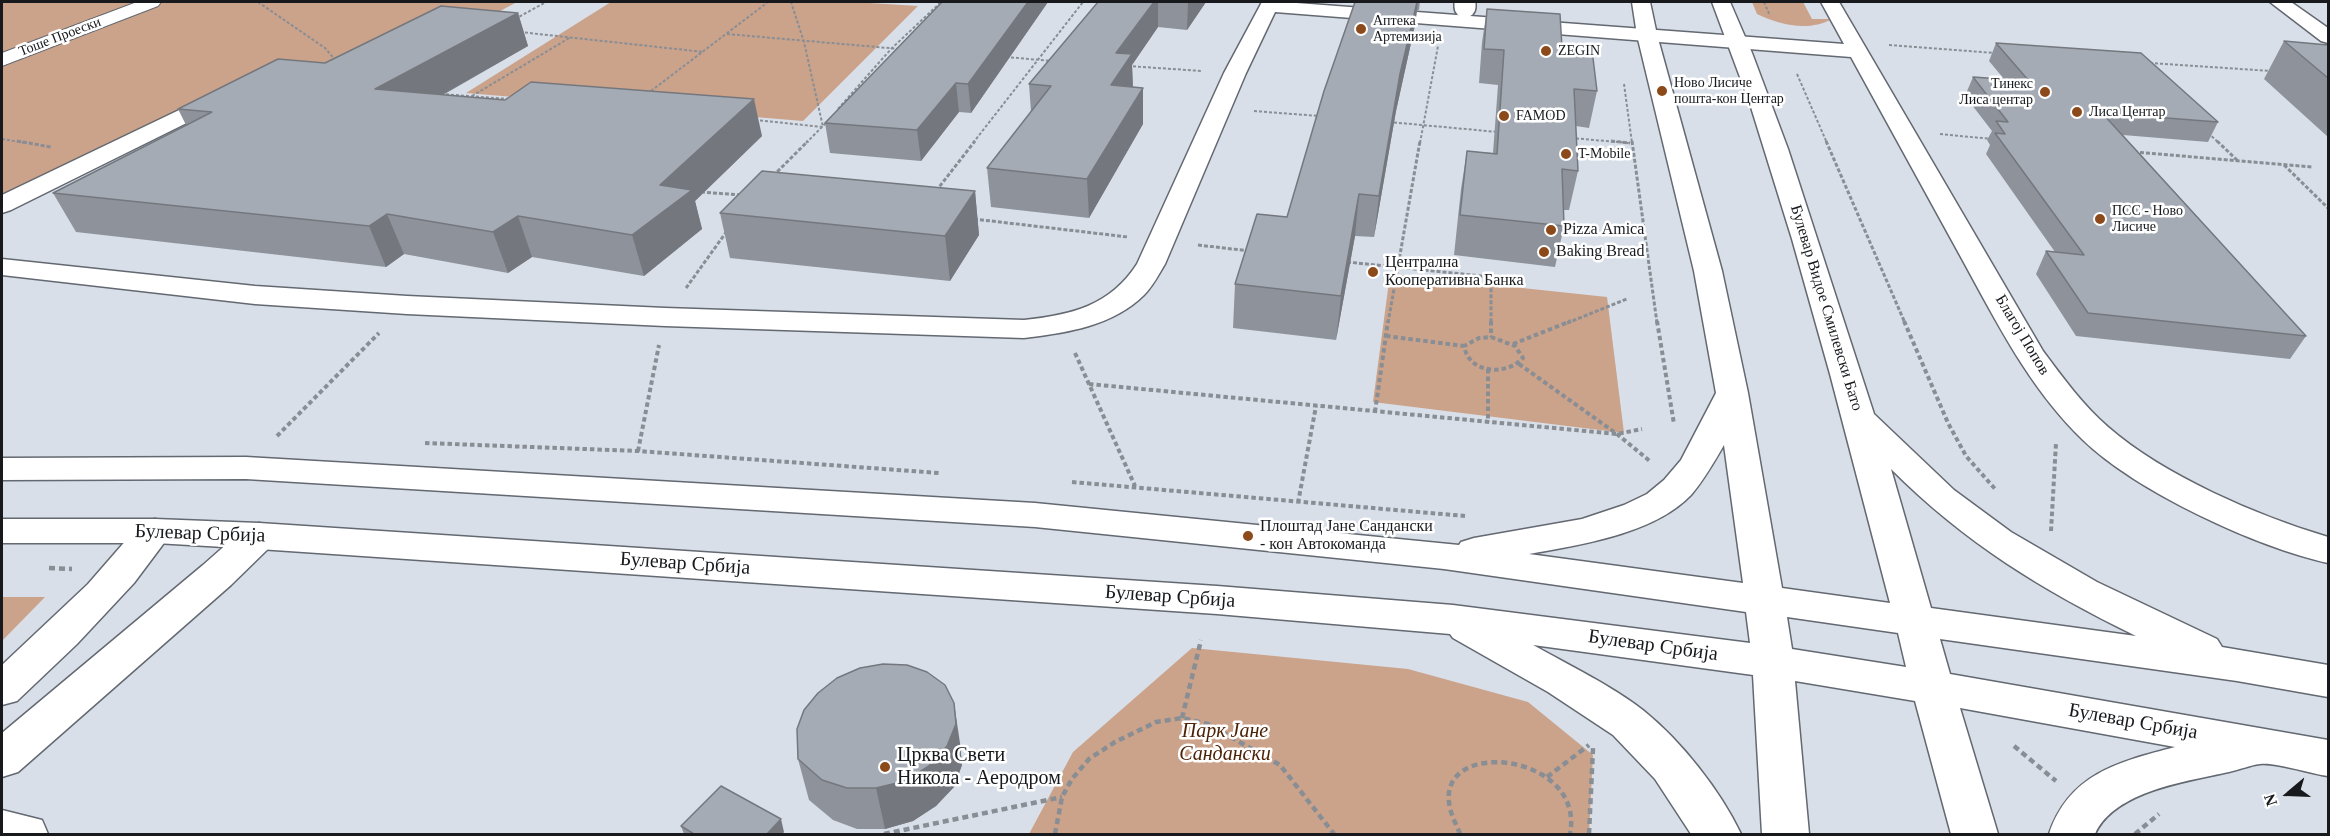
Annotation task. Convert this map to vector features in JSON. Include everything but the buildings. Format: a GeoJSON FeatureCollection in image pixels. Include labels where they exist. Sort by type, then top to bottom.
{"type":"FeatureCollection","features":[{"type":"Feature","properties":{"kind":"street","name":"Тоше Проески"},"geometry":{"type":"LineString","coordinates":[[2,60],[152,2]]}},
{"type":"Feature","properties":{"kind":"street"},"geometry":{"type":"LineString","coordinates":[[1388,2],[1465,4],[1644,19],[1735,34],[1852,43]]}},
{"type":"Feature","properties":{"kind":"street","name":"Булевар Видое Смилевски Бато"},"geometry":{"type":"LineString","coordinates":[[1721,2],[1735,34],[1793,202],[1859,417],[1902,571],[1931,687],[1974,834]]}},
{"type":"Feature","properties":{"kind":"street","name":"Благој Попов"},"geometry":{"type":"LineString","coordinates":[[1830,2],[2029,353],[2059,393],[2097,435],[2143,468],[2192,495],[2253,525],[2328,550]]}},
{"type":"Feature","properties":{"kind":"street"},"geometry":{"type":"LineString","coordinates":[[2279,2],[2328,37]]}},
{"type":"Feature","properties":{"kind":"street"},"geometry":{"type":"LineString","coordinates":[[2,267],[255,295],[407,305],[665,317],[1024,329],[1063,325],[1096,314],[1134,291],[1151,264],[1235,73],[1269,4],[1443,20],[1644,19]]}},
{"type":"Feature","properties":{"kind":"street"},"geometry":{"type":"LineString","coordinates":[[1644,19],[1708,271],[1731,393],[1773,662],[1785,834]]}},
{"type":"Feature","properties":{"kind":"street"},"geometry":{"type":"LineString","coordinates":[[2,205],[239,88]]}},
{"type":"Feature","properties":{"kind":"street"},"geometry":{"type":"LineString","coordinates":[[1444,556],[1605,525],[1645,510],[1677,489],[1699,458],[1731,393]]}},
{"type":"Feature","properties":{"kind":"street"},"geometry":{"type":"LineString","coordinates":[[1859,417],[1927,485],[1971,521],[2018,554],[2144,623],[2237,665]]}},
{"type":"Feature","properties":{"kind":"street"},"geometry":{"type":"LineString","coordinates":[[2,469],[246,468],[1035,515],[1444,556],[2237,665],[2328,681]]}},
{"type":"Feature","properties":{"kind":"street","name":"Булевар Србија"},"geometry":{"type":"LineString","coordinates":[[2,531],[155,531],[259,536],[1217,600],[1453,620],[1773,662],[1931,687],[2328,758]]}},
{"type":"Feature","properties":{"kind":"street"},"geometry":{"type":"LineString","coordinates":[[2,689],[65,634],[123,573],[155,531]]}},
{"type":"Feature","properties":{"kind":"street"},"geometry":{"type":"LineString","coordinates":[[2,759],[217,575],[259,536]]}},
{"type":"Feature","properties":{"kind":"street"},"geometry":{"type":"LineString","coordinates":[[1453,620],[1563,681],[1628,723],[1671,766],[1717,834]]}},
{"type":"Feature","properties":{"kind":"street"},"geometry":{"type":"LineString","coordinates":[[2080,820],[2108,789],[2181,763],[2269,746]]}},
{"type":"Feature","properties":{"kind":"street"},"geometry":{"type":"LineString","coordinates":[[2,830],[25,834]]}},
{"type":"Feature","properties":{"kind":"path"},"geometry":{"type":"LineString","coordinates":[[258,2],[325,48],[338,64]]}},
{"type":"Feature","properties":{"kind":"path"},"geometry":{"type":"LineString","coordinates":[[506,24],[546,2]]}},
{"type":"Feature","properties":{"kind":"path"},"geometry":{"type":"LineString","coordinates":[[647,94],[768,2]]}},
{"type":"Feature","properties":{"kind":"path"},"geometry":{"type":"LineString","coordinates":[[791,2],[804,42],[823,127]]}},
{"type":"Feature","properties":{"kind":"path"},"geometry":{"type":"LineString","coordinates":[[838,109],[891,49],[941,2]]}},
{"type":"Feature","properties":{"kind":"path"},"geometry":{"type":"LineString","coordinates":[[933,195],[1083,2]]}},
{"type":"Feature","properties":{"kind":"path"},"geometry":{"type":"LineString","coordinates":[[1764,2],[1772,19]]}},
{"type":"Feature","properties":{"kind":"path"},"geometry":{"type":"LineString","coordinates":[[1375,412],[1396,267],[1443,20]]}},
{"type":"Feature","properties":{"kind":"path"},"geometry":{"type":"LineString","coordinates":[[518,31],[704,52]]}},
{"type":"Feature","properties":{"kind":"path"},"geometry":{"type":"LineString","coordinates":[[727,34],[909,50]]}},
{"type":"Feature","properties":{"kind":"path"},"geometry":{"type":"LineString","coordinates":[[1852,43],[1883,36],[1890,45],[1994,52]]}},
{"type":"Feature","properties":{"kind":"path"},"geometry":{"type":"LineString","coordinates":[[471,96],[572,37]]}},
{"type":"Feature","properties":{"kind":"path"},"geometry":{"type":"LineString","coordinates":[[996,57],[1063,61]]}},
{"type":"Feature","properties":{"kind":"path"},"geometry":{"type":"LineString","coordinates":[[2146,63],[2272,71]]}},
{"type":"Feature","properties":{"kind":"path"},"geometry":{"type":"LineString","coordinates":[[1793,64],[1948,423],[1966,456],[2001,495]]}},
{"type":"Feature","properties":{"kind":"path"},"geometry":{"type":"LineString","coordinates":[[1120,65],[1235,73]]}},
{"type":"Feature","properties":{"kind":"path"},"geometry":{"type":"LineString","coordinates":[[2193,66],[2197,68]]}},
{"type":"Feature","properties":{"kind":"path"},"geometry":{"type":"LineString","coordinates":[[1624,84],[1630,143],[1674,428]]}},
{"type":"Feature","properties":{"kind":"path"},"geometry":{"type":"LineString","coordinates":[[441,94],[516,100]]}},
{"type":"Feature","properties":{"kind":"path"},"geometry":{"type":"LineString","coordinates":[[1220,108],[1328,117]]}},
{"type":"Feature","properties":{"kind":"path"},"geometry":{"type":"LineString","coordinates":[[767,181],[831,118]]}},
{"type":"Feature","properties":{"kind":"path"},"geometry":{"type":"LineString","coordinates":[[754,120],[823,127]]}},
{"type":"Feature","properties":{"kind":"path"},"geometry":{"type":"LineString","coordinates":[[1387,122],[1503,132]]}},
{"type":"Feature","properties":{"kind":"path"},"geometry":{"type":"LineString","coordinates":[[2204,128],[2238,161]]}},
{"type":"Feature","properties":{"kind":"path"},"geometry":{"type":"LineString","coordinates":[[1904,130],[1996,139]]}},
{"type":"Feature","properties":{"kind":"path"},"geometry":{"type":"LineString","coordinates":[[1561,137],[1630,143]]}},
{"type":"Feature","properties":{"kind":"path"},"geometry":{"type":"LineString","coordinates":[[2123,151],[2312,167]]}},
{"type":"Feature","properties":{"kind":"path"},"geometry":{"type":"LineString","coordinates":[[2283,165],[2328,208]]}},
{"type":"Feature","properties":{"kind":"path"},"geometry":{"type":"LineString","coordinates":[[694,192],[751,196]]}},
{"type":"Feature","properties":{"kind":"path"},"geometry":{"type":"LineString","coordinates":[[965,218],[1255,251]]}},
{"type":"Feature","properties":{"kind":"path"},"geometry":{"type":"LineString","coordinates":[[638,452],[665,317],[732,224]]}},
{"type":"Feature","properties":{"kind":"path"},"geometry":{"type":"LineString","coordinates":[[1338,261],[1491,278],[1491,337]]}},
{"type":"Feature","properties":{"kind":"path"},"geometry":{"type":"LineString","coordinates":[[1513,344],[1627,299]]}},
{"type":"Feature","properties":{"kind":"path"},"geometry":{"type":"LineString","coordinates":[[278,436],[407,305]]}},
{"type":"Feature","properties":{"kind":"path"},"geometry":{"type":"LineString","coordinates":[[1063,325],[1135,486],[1298,503],[1475,517]]}},
{"type":"Feature","properties":{"kind":"path"},"geometry":{"type":"LineString","coordinates":[[1386,336],[1464,346],[1479,338],[1491,337],[1513,344],[1521,351],[1523,358],[1511,369],[1488,369],[1468,359],[1464,353],[1464,346]]}},
{"type":"Feature","properties":{"kind":"path"},"geometry":{"type":"LineString","coordinates":[[1519,364],[1617,435],[1659,469]]}},
{"type":"Feature","properties":{"kind":"path"},"geometry":{"type":"LineString","coordinates":[[1488,369],[1488,422]]}},
{"type":"Feature","properties":{"kind":"path"},"geometry":{"type":"LineString","coordinates":[[1089,384],[1617,435],[1641,429]]}},
{"type":"Feature","properties":{"kind":"path"},"geometry":{"type":"LineString","coordinates":[[2050,538],[2059,393]]}},
{"type":"Feature","properties":{"kind":"path"},"geometry":{"type":"LineString","coordinates":[[1298,503],[1316,406]]}},
{"type":"Feature","properties":{"kind":"path"},"geometry":{"type":"LineString","coordinates":[[1182,718],[1201,640]]}},
{"type":"Feature","properties":{"kind":"path"},"geometry":{"type":"LineString","coordinates":[[1055,834],[1062,797],[1072,778],[1089,759],[1114,742],[1156,722],[1182,718],[1208,724],[1280,765],[1334,834]]}},
{"type":"Feature","properties":{"kind":"path"},"geometry":{"type":"LineString","coordinates":[[1547,777],[1594,741],[1589,834]]}},
{"type":"Feature","properties":{"kind":"path"},"geometry":{"type":"LineString","coordinates":[[2014,746],[2080,820]]}},
{"type":"Feature","properties":{"kind":"path"},"geometry":{"type":"LineString","coordinates":[[1460,834],[1451,819],[1448,802],[1450,786],[1459,773],[1473,764],[1490,760],[1509,761],[1529,767],[1547,777],[1561,791],[1569,808],[1572,825],[1570,834]]}},
{"type":"Feature","properties":{"kind":"path"},"geometry":{"type":"LineString","coordinates":[[884,834],[1062,797]]}},
{"type":"Feature","properties":{"kind":"path"},"geometry":{"type":"LineString","coordinates":[[2135,834],[2161,812]]}},
{"type":"Feature","properties":{"kind":"green space"},"geometry":{"type":"Polygon","coordinates":[[[2,2],[517,2],[358,87],[261,78],[2,201],[2,2]]]}},
{"type":"Feature","properties":{"kind":"green space"},"geometry":{"type":"Polygon","coordinates":[[[611,2],[853,2],[918,6],[803,121],[466,93],[611,2]]]}},
{"type":"Feature","properties":{"kind":"green space"},"geometry":{"type":"Polygon","coordinates":[[[1752,2],[1803,2],[1812,19],[1832,19],[1813,25],[1794,26],[1757,14],[1752,2]]]}},
{"type":"Feature","properties":{"kind":"green space"},"geometry":{"type":"Polygon","coordinates":[[[1390,274],[1607,297],[1624,433],[1373,402],[1390,274]]]}},
{"type":"Feature","properties":{"kind":"green space"},"geometry":{"type":"Polygon","coordinates":[[[2,597],[45,597],[2,641],[2,597]]]}},
{"type":"Feature","properties":{"kind":"green space","name":"Парк Јане Сандански"},"geometry":{"type":"Polygon","coordinates":[[[1192,648],[1408,669],[1528,702],[1593,755],[1589,834],[1029,834],[1073,752],[1192,648]]]}},
{"type":"Feature","properties":{"kind":"place","name":"Аптека Артемизија"},"geometry":{"type":"Point","coordinates":[1361,29]}},
{"type":"Feature","properties":{"kind":"place","name":"ZEGIN"},"geometry":{"type":"Point","coordinates":[1546,51]}},
{"type":"Feature","properties":{"kind":"place","name":"Ново Лисиче пошта-кон Центар"},"geometry":{"type":"Point","coordinates":[1662,91]}},
{"type":"Feature","properties":{"kind":"place","name":"Тинекс Лиса центар"},"geometry":{"type":"Point","coordinates":[2045,92]}},
{"type":"Feature","properties":{"kind":"place","name":"Лиса Центар"},"geometry":{"type":"Point","coordinates":[2077,112]}},
{"type":"Feature","properties":{"kind":"place","name":"FAMOD"},"geometry":{"type":"Point","coordinates":[1504,116]}},
{"type":"Feature","properties":{"kind":"place","name":"T-Mobile"},"geometry":{"type":"Point","coordinates":[1566,154]}},
{"type":"Feature","properties":{"kind":"place","name":"ПСС - Ново Лисиче"},"geometry":{"type":"Point","coordinates":[2100,219]}},
{"type":"Feature","properties":{"kind":"place","name":"Pizza Amica"},"geometry":{"type":"Point","coordinates":[1551,230]}},
{"type":"Feature","properties":{"kind":"place","name":"Baking Bread"},"geometry":{"type":"Point","coordinates":[1544,252]}},
{"type":"Feature","properties":{"kind":"place","name":"Централна Кооперативна Банка"},"geometry":{"type":"Point","coordinates":[1373,272]}},
{"type":"Feature","properties":{"kind":"place","name":"Плоштад Јане Сандански - кон Автокоманда"},"geometry":{"type":"Point","coordinates":[1248,536]}},
{"type":"Feature","properties":{"kind":"place","name":"Црква Свети Никола - Аеродром"},"geometry":{"type":"Point","coordinates":[885,767]}}]}
